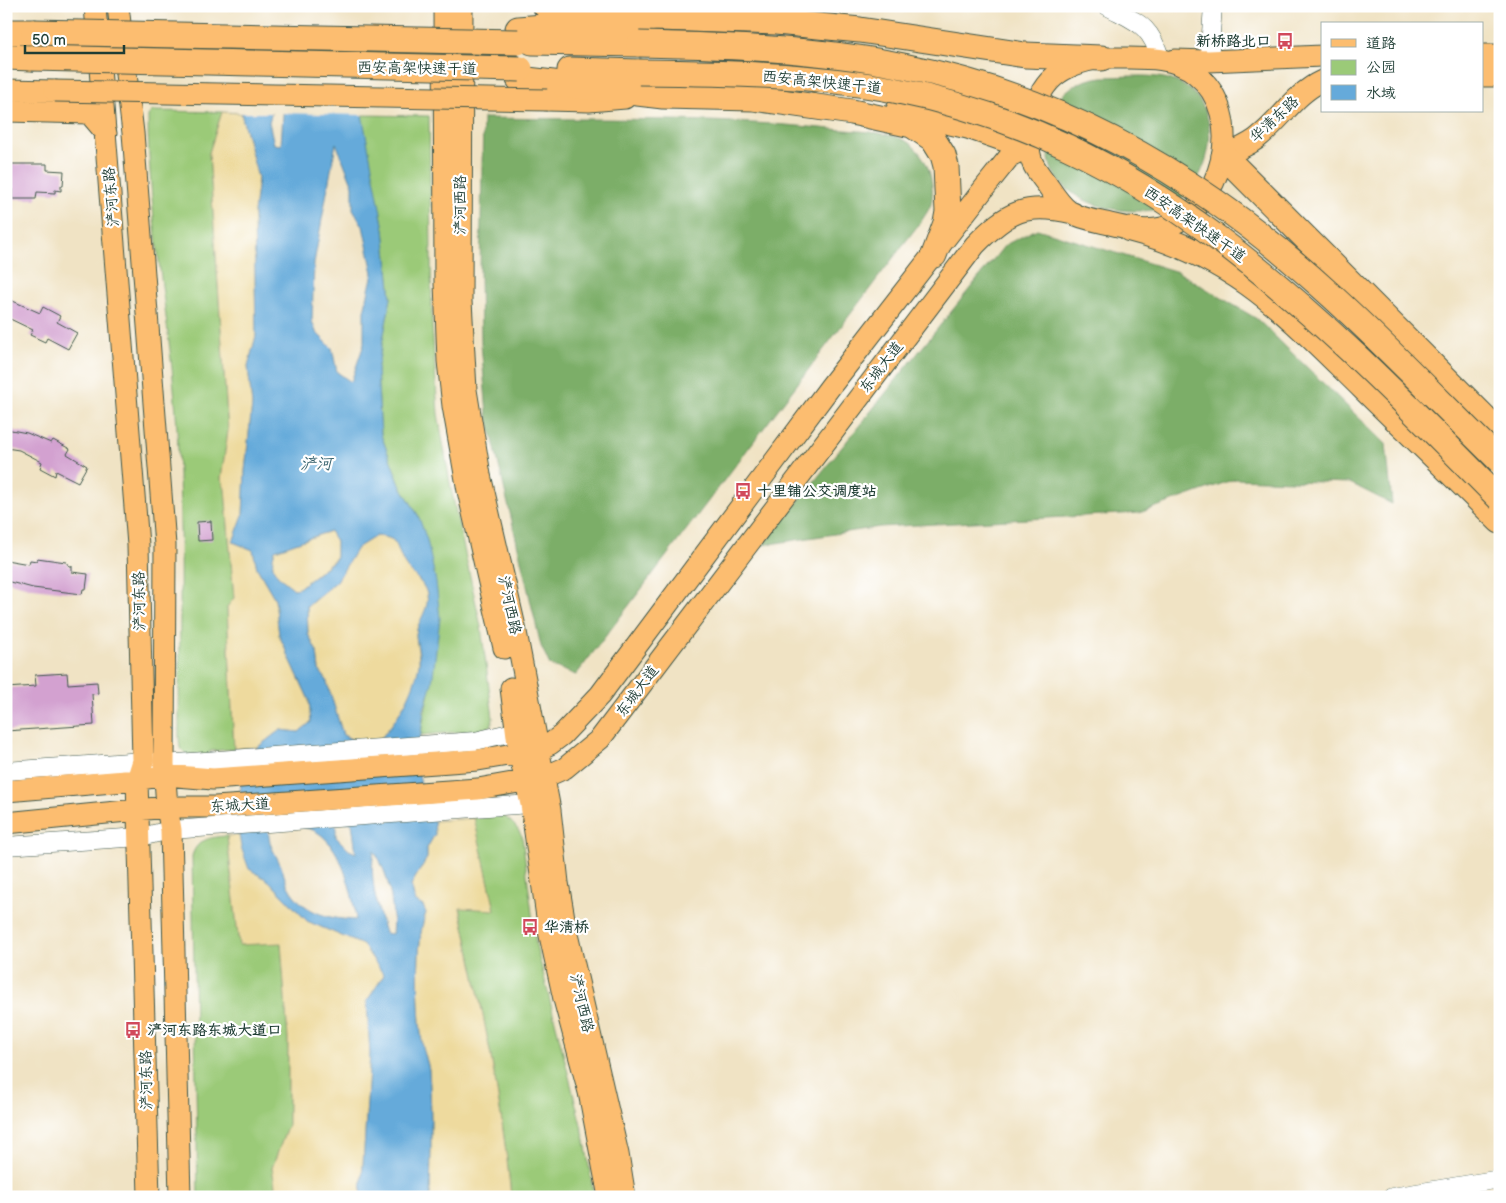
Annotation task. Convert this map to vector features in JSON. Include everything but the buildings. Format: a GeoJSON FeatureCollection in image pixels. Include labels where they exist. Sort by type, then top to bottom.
{"type":"FeatureCollection","features":[{"type":"Feature","properties":{"kind":"highway"},"geometry":{"type":"LineString","coordinates":[[518,36],[658,18],[818,25],[1025,55],[1101,58]]}},
{"type":"Feature","properties":{"kind":"highway","name":"西安高架快速干道"},"geometry":{"type":"LineString","coordinates":[[6,32],[410,41],[518,36],[639,44],[799,51],[880,61],[957,78],[1014,96],[1068,118],[1158,164],[1245,224],[1371,335],[1500,461]]}},
{"type":"Feature","properties":{"kind":"highway","name":"西安高架快速干道"},"geometry":{"type":"LineString","coordinates":[[6,57],[391,68],[520,74],[639,72],[750,74],[868,86],[965,108],[1071,148],[1158,196],[1232,247],[1283,290],[1358,359],[1500,499]]}},
{"type":"Feature","properties":{"kind":"highway"},"geometry":{"type":"LineString","coordinates":[[520,74],[663,96],[826,99],[889,108],[968,126],[1028,147]]}},
{"type":"Feature","properties":{"kind":"highway"},"geometry":{"type":"LineString","coordinates":[[753,98],[894,120],[912,125],[933,139],[943,155],[949,190],[946,223],[934,255]]}},
{"type":"Feature","properties":{"kind":"highway"},"geometry":{"type":"LineString","coordinates":[[1224,156],[1500,433]]}},
{"type":"Feature","properties":{"kind":"highway"},"geometry":{"type":"LineString","coordinates":[[1130,229],[1157,236],[1197,252],[1237,274],[1279,305],[1500,521]]}},
{"type":"Feature","properties":{"kind":"main road","name":"浐河东路"},"geometry":{"type":"LineString","coordinates":[[95,6],[138,545],[140,770],[138,810],[149,1197]]}},
{"type":"Feature","properties":{"kind":"main road","name":"浐河东路"},"geometry":{"type":"LineString","coordinates":[[118,6],[133,133],[165,545],[165,769],[167,807],[171,830],[180,1197]]}},
{"type":"Feature","properties":{"kind":"main road","name":"浐河西路"},"geometry":{"type":"LineString","coordinates":[[444,6],[444,273],[448,361],[460,453],[533,779],[550,810],[558,883],[566,930],[614,1135],[625,1197]]}},
{"type":"Feature","properties":{"kind":"main road","name":"浐河西路"},"geometry":{"type":"LineString","coordinates":[[462,6],[460,301],[466,382],[480,475],[507,590],[525,744]]}},
{"type":"Feature","properties":{"kind":"main road"},"geometry":{"type":"LineString","coordinates":[[543,6],[658,18]]}},
{"type":"Feature","properties":{"kind":"main road"},"geometry":{"type":"LineString","coordinates":[[1484,55],[1500,55]]}},
{"type":"Feature","properties":{"kind":"main road"},"geometry":{"type":"LineString","coordinates":[[1073,213],[1063,205],[1033,164],[1028,147],[1028,138],[1037,99],[1048,82],[1074,64],[1101,58],[1209,61],[1321,56]]}},
{"type":"Feature","properties":{"kind":"main road"},"geometry":{"type":"LineString","coordinates":[[1161,60],[1190,70],[1209,87],[1221,121],[1224,156]]}},
{"type":"Feature","properties":{"kind":"main road"},"geometry":{"type":"LineString","coordinates":[[1484,76],[1500,76]]}},
{"type":"Feature","properties":{"kind":"main road","name":"华清东路"},"geometry":{"type":"LineString","coordinates":[[1224,156],[1261,136],[1297,97],[1321,82]]}},
{"type":"Feature","properties":{"kind":"main road"},"geometry":{"type":"LineString","coordinates":[[6,90],[589,101],[663,96]]}},
{"type":"Feature","properties":{"kind":"main road"},"geometry":{"type":"LineString","coordinates":[[6,111],[89,113],[106,133]]}},
{"type":"Feature","properties":{"kind":"main road","name":"东城大道"},"geometry":{"type":"LineString","coordinates":[[6,790],[140,770],[214,769],[477,750],[525,744],[562,735],[600,695],[830,387],[1010,156],[1028,147]]}},
{"type":"Feature","properties":{"kind":"main road","name":"东城大道"},"geometry":{"type":"LineString","coordinates":[[6,823],[167,807],[216,817],[478,798],[565,768],[600,739],[975,245],[997,224],[1026,209],[1052,208],[1130,229],[1160,228],[1175,224],[1189,213],[1210,189],[1224,156]]}},
{"type":"Feature","properties":{"kind":"main road","name":"浐河西路"},"geometry":{"type":"LineString","coordinates":[[533,779],[531,804],[548,931],[564,999],[590,1092],[609,1197]]}},
{"type":"Feature","properties":{"kind":"street"},"geometry":{"type":"LineString","coordinates":[[1107,6],[1148,30],[1155,42],[1161,60]]}},
{"type":"Feature","properties":{"kind":"street"},"geometry":{"type":"LineString","coordinates":[[1209,61],[1213,6]]}},
{"type":"Feature","properties":{"kind":"street"},"geometry":{"type":"LineString","coordinates":[[6,772],[140,770]]}},
{"type":"Feature","properties":{"kind":"street"},"geometry":{"type":"LineString","coordinates":[[478,798],[531,804]]}},
{"type":"Feature","properties":{"kind":"street"},"geometry":{"type":"LineString","coordinates":[[6,846],[140,837],[216,817]]}},
{"type":"Feature","properties":{"kind":"street"},"geometry":{"type":"LineString","coordinates":[[1392,1197],[1500,1179]]}},
{"type":"Feature","properties":{"kind":"green space"},"geometry":{"type":"Polygon","coordinates":[[[1143,76],[1163,78],[1181,84],[1197,97],[1206,114],[1210,134],[1207,154],[1200,174],[1188,191],[1173,204],[1154,210],[1126,211],[1111,209],[1084,200],[1072,193],[1053,172],[1049,160],[1050,125],[1057,104],[1062,95],[1078,83],[1102,77],[1143,76]]]}},
{"type":"Feature","properties":{"kind":"green space"},"geometry":{"type":"Polygon","coordinates":[[[152,111],[222,112],[209,153],[228,431],[221,479],[225,488],[234,598],[227,608],[234,749],[210,751],[209,755],[186,754],[180,748],[179,738],[179,467],[174,389],[149,155],[148,116],[152,111]]]}},
{"type":"Feature","properties":{"kind":"green space"},"geometry":{"type":"Polygon","coordinates":[[[360,115],[429,116],[432,326],[438,414],[451,489],[481,627],[493,718],[491,726],[481,730],[421,735],[433,662],[418,515],[400,485],[381,435],[377,370],[391,298],[384,229],[360,115]]]}},
{"type":"Feature","properties":{"kind":"green space"},"geometry":{"type":"Polygon","coordinates":[[[483,118],[744,122],[880,133],[906,141],[913,146],[924,160],[931,178],[931,204],[922,220],[576,675],[550,665],[541,646],[487,414],[481,343],[480,271],[483,118]]]}},
{"type":"Feature","properties":{"kind":"green space"},"geometry":{"type":"Polygon","coordinates":[[[1037,229],[1178,272],[1257,319],[1386,444],[1392,504],[1350,483],[1235,479],[1139,513],[880,527],[763,545],[1005,245],[1037,229]]]}},
{"type":"Feature","properties":{"kind":"green space"},"geometry":{"type":"Polygon","coordinates":[[[484,812],[491,812],[507,818],[522,836],[536,945],[585,1141],[594,1197],[511,1197],[496,1087],[460,907],[495,910],[474,818],[484,817],[484,812]]]}},
{"type":"Feature","properties":{"kind":"green space"},"geometry":{"type":"Polygon","coordinates":[[[227,836],[239,945],[281,942],[288,1038],[288,1125],[272,1168],[277,1197],[198,1197],[192,856],[194,850],[201,842],[210,838],[227,836]]]}},
{"type":"Feature","properties":{"kind":"sand"},"geometry":{"type":"Polygon","coordinates":[[[222,112],[241,113],[258,178],[254,213],[256,336],[248,366],[252,405],[245,471],[243,516],[233,542],[253,550],[257,568],[275,599],[279,635],[309,700],[311,722],[299,732],[280,730],[258,747],[234,749],[227,607],[234,598],[225,489],[221,479],[228,431],[209,153],[222,112]]]}},
{"type":"Feature","properties":{"kind":"sand"},"geometry":{"type":"Polygon","coordinates":[[[330,531],[336,541],[336,558],[299,588],[294,589],[276,574],[273,564],[275,550],[330,531]]]}},
{"type":"Feature","properties":{"kind":"sand"},"geometry":{"type":"Polygon","coordinates":[[[376,536],[389,538],[395,542],[405,565],[423,585],[428,599],[426,610],[416,634],[419,661],[415,684],[395,720],[371,749],[343,735],[326,679],[319,670],[317,652],[308,634],[307,607],[337,581],[357,548],[376,536]]]}},
{"type":"Feature","properties":{"kind":"sand"},"geometry":{"type":"Polygon","coordinates":[[[474,818],[495,910],[460,908],[496,1088],[511,1197],[430,1197],[430,1087],[419,1013],[420,940],[426,913],[423,906],[415,901],[411,885],[427,858],[427,848],[435,834],[434,821],[474,818]]]}},
{"type":"Feature","properties":{"kind":"sand"},"geometry":{"type":"Polygon","coordinates":[[[239,835],[249,868],[269,881],[307,921],[363,945],[384,975],[367,1001],[370,1054],[361,1197],[277,1197],[272,1168],[288,1125],[288,1038],[281,943],[239,945],[227,836],[239,835]]]}},
{"type":"Feature","properties":{"kind":"water","name":"浐河"},"geometry":{"type":"Polygon","coordinates":[[[254,6],[350,6],[358,81],[357,88],[384,229],[391,298],[377,370],[381,435],[400,485],[418,515],[427,540],[436,582],[440,618],[432,683],[424,709],[417,764],[423,795],[434,821],[435,834],[427,848],[427,858],[411,885],[415,901],[423,906],[426,913],[420,940],[419,1013],[430,1087],[430,1197],[361,1197],[370,1054],[367,1001],[384,975],[363,945],[307,921],[269,881],[249,869],[241,847],[238,828],[241,782],[249,758],[258,747],[280,730],[299,732],[311,722],[309,700],[279,635],[275,599],[257,568],[253,550],[233,542],[243,515],[245,471],[252,405],[248,366],[256,336],[254,213],[258,178],[241,113],[242,73],[254,6]],[[280,84],[269,122],[274,144],[281,145],[285,85],[280,84]],[[336,143],[314,263],[312,321],[316,332],[332,348],[337,372],[351,382],[364,344],[364,311],[373,273],[363,226],[353,209],[353,186],[336,143]],[[330,531],[275,550],[273,558],[276,573],[294,589],[299,588],[336,559],[336,541],[330,531]],[[376,536],[357,548],[337,581],[307,606],[308,634],[317,652],[319,670],[326,679],[343,735],[371,749],[395,721],[407,699],[416,676],[419,653],[416,634],[427,605],[427,594],[423,585],[405,565],[395,542],[383,537],[376,536]],[[336,820],[336,837],[349,850],[356,853],[352,823],[336,820]],[[286,824],[268,825],[269,838],[288,885],[297,899],[320,914],[356,920],[352,896],[344,869],[331,845],[323,836],[307,828],[286,824]],[[374,851],[372,872],[377,903],[385,933],[392,934],[393,913],[390,891],[384,869],[374,851]]]}},
{"type":"Feature","properties":{"kind":"pier"},"geometry":{"type":"Polygon","coordinates":[[[252,6],[353,6],[359,49],[359,88],[363,115],[281,113],[282,86],[274,113],[239,113],[239,72],[252,6]]]}},
{"type":"Feature","properties":{"kind":"place","name":"新桥路北口"},"geometry":{"type":"Point","coordinates":[1285,41]}},
{"type":"Feature","properties":{"kind":"place","name":"十里铺公交调度站"},"geometry":{"type":"Point","coordinates":[743,491]}},
{"type":"Feature","properties":{"kind":"place","name":"华清桥"},"geometry":{"type":"Point","coordinates":[530,927]}},
{"type":"Feature","properties":{"kind":"place","name":"浐河东路东城大道口"},"geometry":{"type":"Point","coordinates":[133,1030]}}]}
